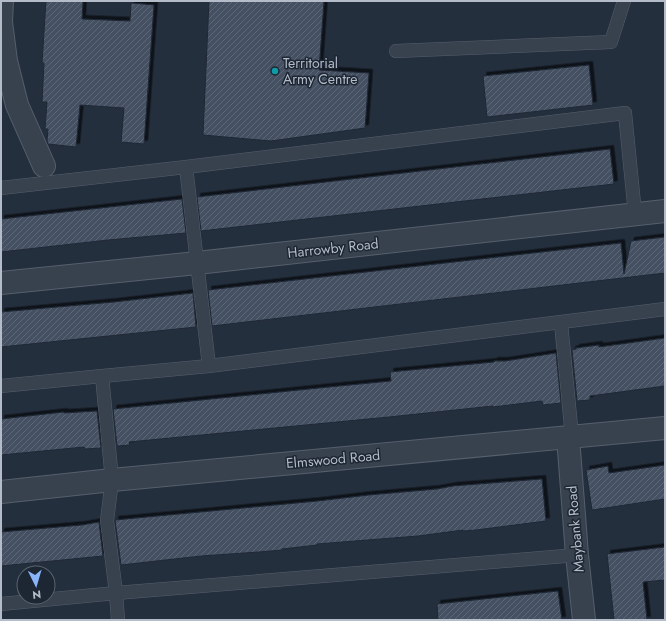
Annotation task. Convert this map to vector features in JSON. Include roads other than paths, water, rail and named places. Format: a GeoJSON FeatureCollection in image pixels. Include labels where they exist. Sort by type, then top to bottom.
{"type":"FeatureCollection","features":[{"type":"Feature","properties":{"kind":"street"},"geometry":{"type":"LineString","coordinates":[[2,1],[1,22],[6,61],[17,105],[44,166]]}},
{"type":"Feature","properties":{"kind":"street","name":"Harrowby Road"},"geometry":{"type":"LineString","coordinates":[[1,283],[198,263],[665,211]]}},
{"type":"Feature","properties":{"kind":"street","name":"Elmswood Road"},"geometry":{"type":"LineString","coordinates":[[1,492],[112,480],[665,428]]}},
{"type":"Feature","properties":{"kind":"street","name":"Maybank Road"},"geometry":{"type":"LineString","coordinates":[[570,437],[577,555],[584,620]]}},
{"type":"Feature","properties":{"kind":"lane"},"geometry":{"type":"LineString","coordinates":[[396,51],[611,42],[624,1]]}},
{"type":"Feature","properties":{"kind":"lane"},"geometry":{"type":"LineString","coordinates":[[1,188],[186,167],[625,113],[636,214]]}},
{"type":"Feature","properties":{"kind":"lane"},"geometry":{"type":"LineString","coordinates":[[186,167],[209,366]]}},
{"type":"Feature","properties":{"kind":"lane"},"geometry":{"type":"LineString","coordinates":[[1,386],[209,366],[665,309]]}},
{"type":"Feature","properties":{"kind":"lane"},"geometry":{"type":"LineString","coordinates":[[561,323],[570,437]]}},
{"type":"Feature","properties":{"kind":"lane"},"geometry":{"type":"LineString","coordinates":[[102,376],[112,480],[108,520],[118,620]]}},
{"type":"Feature","properties":{"kind":"lane"},"geometry":{"type":"LineString","coordinates":[[1,604],[116,593],[577,555]]}},
{"type":"Feature","properties":{"kind":"place","name":"Territorial Army Centre"},"geometry":{"type":"Point","coordinates":[275,71]}}]}
